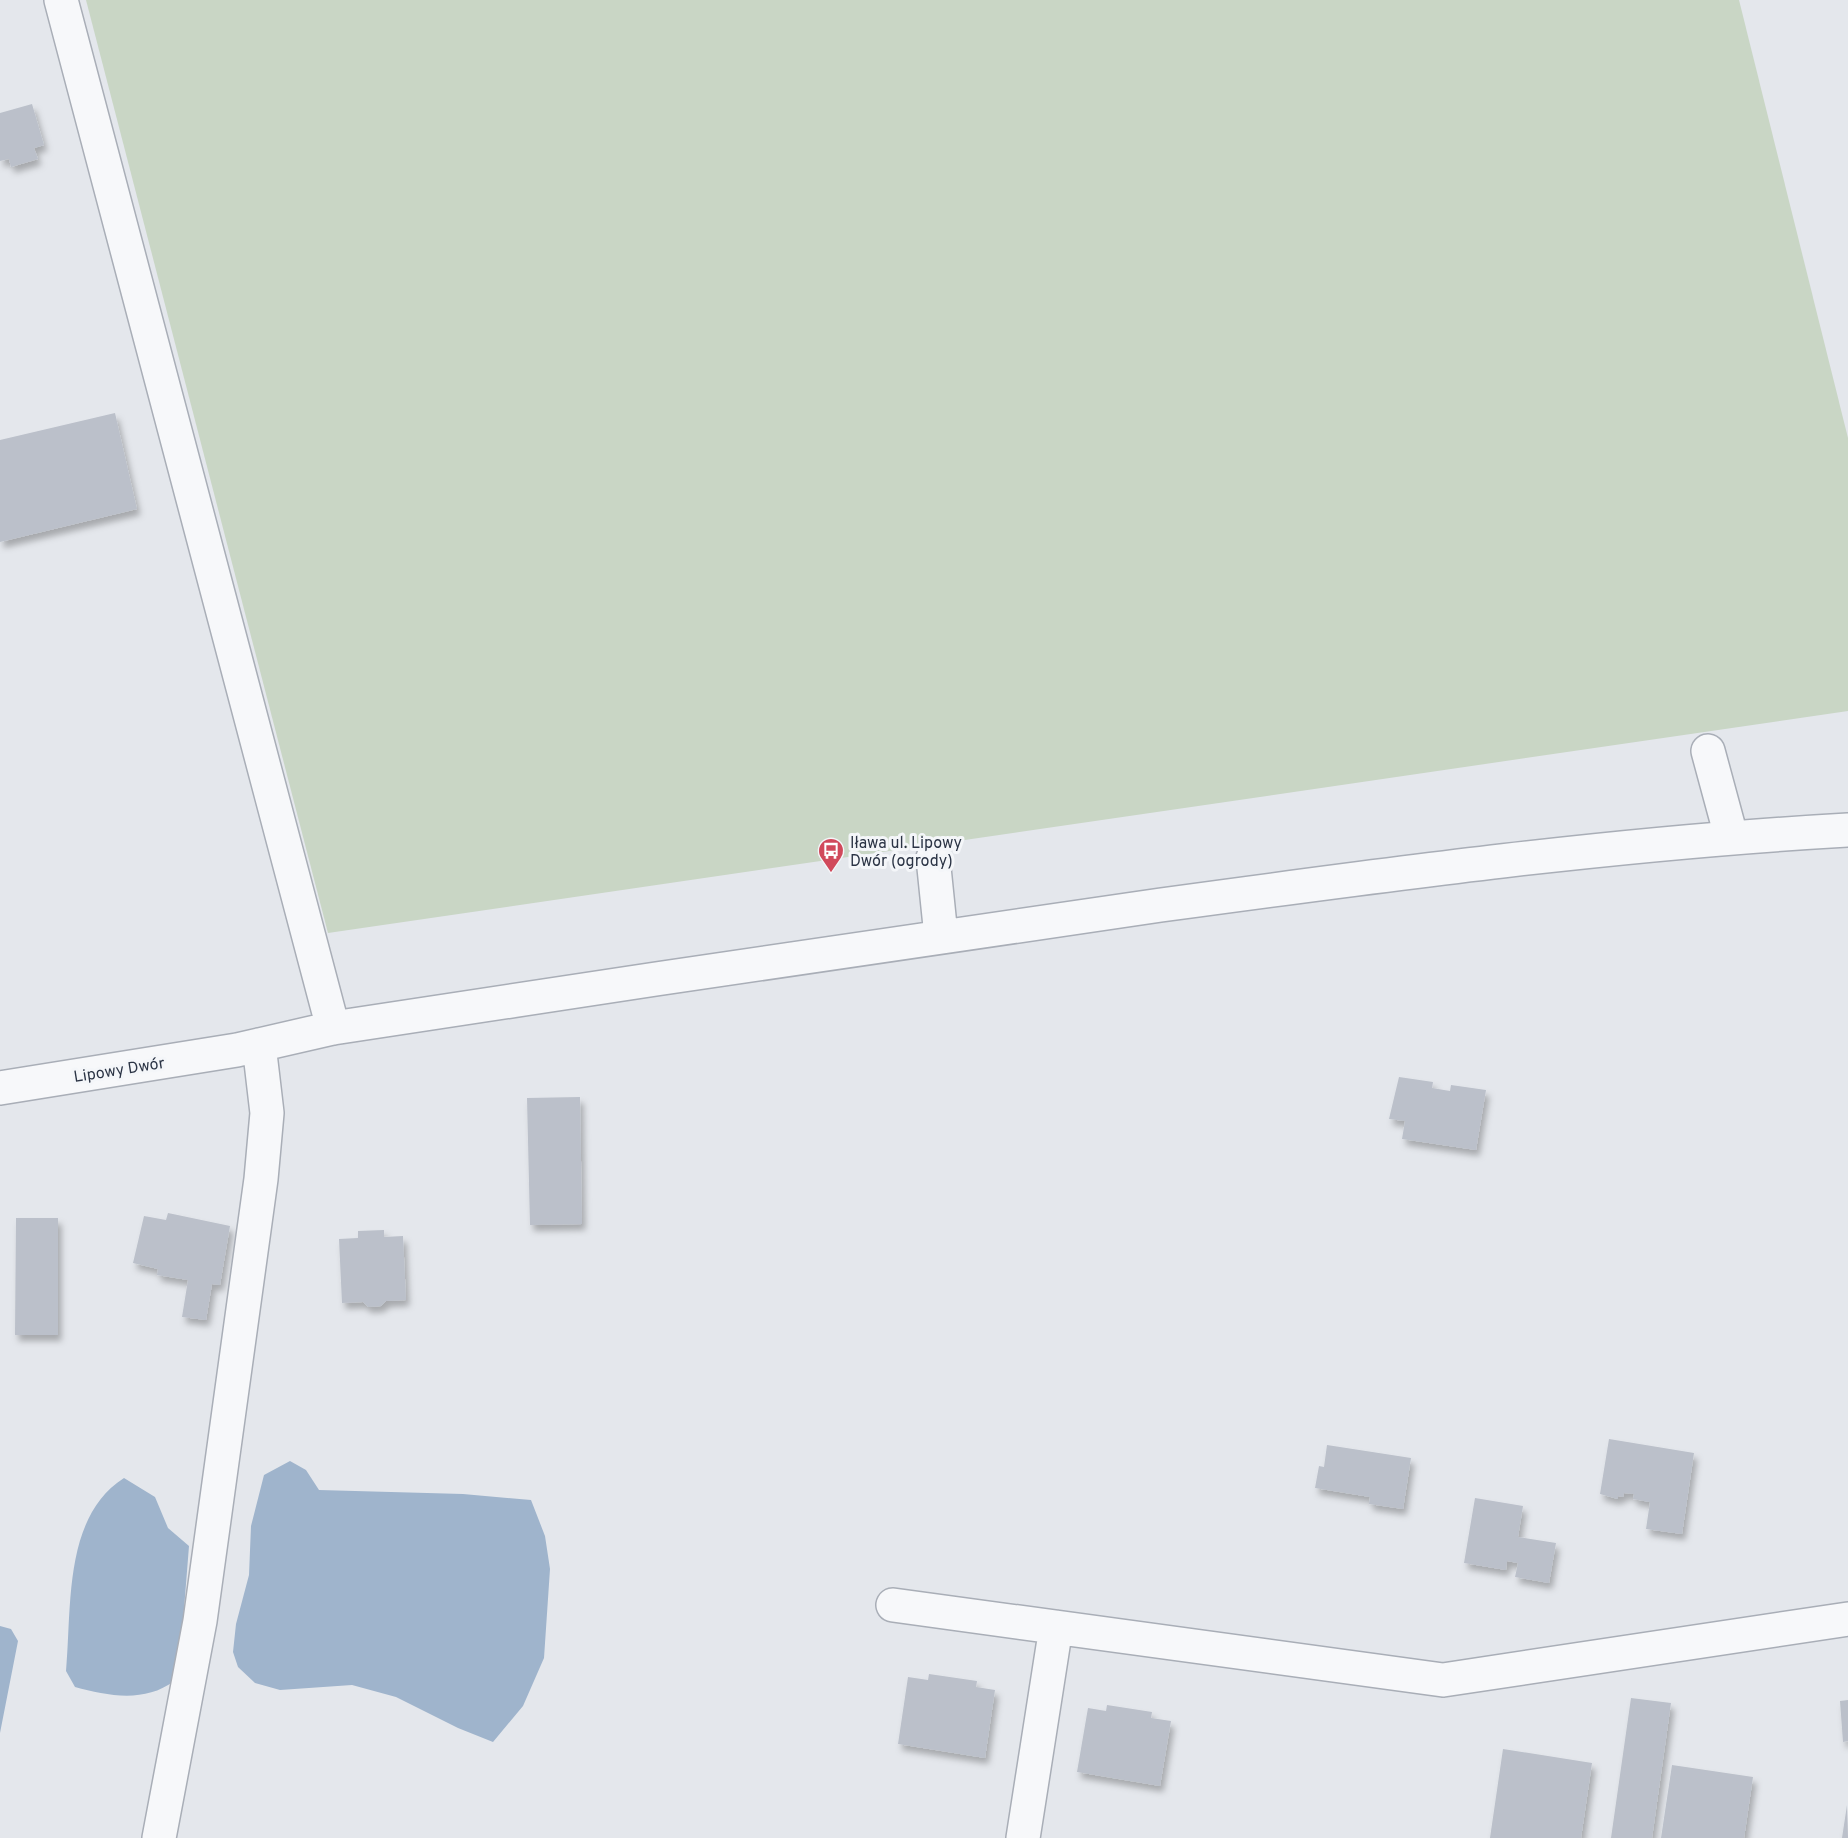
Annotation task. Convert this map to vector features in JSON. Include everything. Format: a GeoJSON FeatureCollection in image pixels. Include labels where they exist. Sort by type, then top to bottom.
{"type":"FeatureCollection","features":[{"type":"Feature","properties":{"kind":"street"},"geometry":{"type":"LineString","coordinates":[[61,0],[333,1028]]}},
{"type":"Feature","properties":{"kind":"street"},"geometry":{"type":"LineString","coordinates":[[1708,751],[1731,836]]}},
{"type":"Feature","properties":{"kind":"street","name":"Lipowy Dwór"},"geometry":{"type":"LineString","coordinates":[[0,1088],[248,1048],[333,1028],[941,936],[1359,878],[1731,836],[1848,830]]}},
{"type":"Feature","properties":{"kind":"street"},"geometry":{"type":"LineString","coordinates":[[933,858],[941,936]]}},
{"type":"Feature","properties":{"kind":"street"},"geometry":{"type":"LineString","coordinates":[[159,1838],[200,1621],[261,1179],[267,1113],[248,1048]]}},
{"type":"Feature","properties":{"kind":"street"},"geometry":{"type":"LineString","coordinates":[[893,1605],[1443,1680],[1848,1619]]}},
{"type":"Feature","properties":{"kind":"street"},"geometry":{"type":"LineString","coordinates":[[1023,1838],[1056,1627]]}},
{"type":"Feature","properties":{"kind":"green space"},"geometry":{"type":"Polygon","coordinates":[[[86,0],[1739,0],[1848,438],[1848,711],[328,933],[86,0]]]}},
{"type":"Feature","properties":{"kind":"water"},"geometry":{"type":"Polygon","coordinates":[[[290,1461],[306,1470],[319,1490],[463,1494],[531,1500],[545,1536],[550,1569],[544,1658],[523,1706],[493,1742],[458,1728],[396,1697],[352,1685],[280,1690],[255,1683],[238,1667],[233,1652],[236,1624],[249,1575],[251,1526],[264,1475],[290,1461]]]}},
{"type":"Feature","properties":{"kind":"water"},"geometry":{"type":"Polygon","coordinates":[[[124,1478],[155,1497],[168,1528],[189,1546],[181,1647],[174,1681],[151,1692],[126,1696],[75,1687],[66,1671],[71,1592],[80,1539],[90,1516],[104,1495],[124,1478]]]}},
{"type":"Feature","properties":{"kind":"water"},"geometry":{"type":"Polygon","coordinates":[[[0,1626],[11,1629],[18,1641],[0,1733],[0,1626]]]}},
{"type":"Feature","properties":{"kind":"building"},"geometry":{"type":"Polygon","coordinates":[[[32,104],[44,145],[34,148],[38,159],[11,167],[9,159],[0,161],[0,113],[32,104]]]}},
{"type":"Feature","properties":{"kind":"building"},"geometry":{"type":"Polygon","coordinates":[[[115,413],[137,509],[0,542],[0,440],[115,413]]]}},
{"type":"Feature","properties":{"kind":"building"},"geometry":{"type":"Polygon","coordinates":[[[1399,1077],[1433,1082],[1432,1088],[1450,1091],[1451,1085],[1486,1090],[1476,1150],[1402,1139],[1405,1121],[1389,1119],[1399,1077]]]}},
{"type":"Feature","properties":{"kind":"building"},"geometry":{"type":"Polygon","coordinates":[[[580,1097],[582,1224],[530,1225],[527,1098],[580,1097]]]}},
{"type":"Feature","properties":{"kind":"building"},"geometry":{"type":"Polygon","coordinates":[[[168,1213],[230,1226],[220,1285],[212,1284],[206,1320],[182,1317],[188,1280],[157,1275],[158,1269],[133,1263],[144,1216],[166,1220],[168,1213]]]}},
{"type":"Feature","properties":{"kind":"building"},"geometry":{"type":"Polygon","coordinates":[[[16,1218],[58,1218],[58,1335],[15,1335],[16,1218]]]}},
{"type":"Feature","properties":{"kind":"building"},"geometry":{"type":"Polygon","coordinates":[[[384,1230],[384,1237],[403,1236],[406,1300],[386,1301],[381,1306],[368,1307],[363,1302],[342,1303],[339,1239],[358,1238],[358,1231],[384,1230]]]}},
{"type":"Feature","properties":{"kind":"building"},"geometry":{"type":"Polygon","coordinates":[[[1609,1439],[1694,1453],[1682,1534],[1646,1529],[1650,1502],[1633,1499],[1634,1494],[1624,1493],[1623,1497],[1618,1496],[1618,1499],[1600,1494],[1609,1439]]]}},
{"type":"Feature","properties":{"kind":"building"},"geometry":{"type":"Polygon","coordinates":[[[1327,1445],[1411,1458],[1403,1509],[1369,1504],[1370,1497],[1315,1488],[1319,1466],[1324,1467],[1327,1445]]]}},
{"type":"Feature","properties":{"kind":"building"},"geometry":{"type":"Polygon","coordinates":[[[1475,1498],[1523,1506],[1518,1537],[1556,1543],[1549,1583],[1515,1577],[1518,1563],[1507,1561],[1506,1570],[1464,1563],[1475,1498]]]}},
{"type":"Feature","properties":{"kind":"building"},"geometry":{"type":"Polygon","coordinates":[[[929,1674],[977,1681],[976,1687],[995,1690],[985,1758],[898,1744],[908,1677],[928,1680],[929,1674]]]}},
{"type":"Feature","properties":{"kind":"building"},"geometry":{"type":"Polygon","coordinates":[[[1631,1698],[1671,1703],[1652,1838],[1611,1838],[1631,1698]]]}},
{"type":"Feature","properties":{"kind":"building"},"geometry":{"type":"Polygon","coordinates":[[[1848,1700],[1848,1741],[1843,1742],[1840,1701],[1848,1700]]]}},
{"type":"Feature","properties":{"kind":"building"},"geometry":{"type":"Polygon","coordinates":[[[1107,1705],[1152,1712],[1151,1718],[1171,1721],[1160,1786],[1077,1772],[1088,1708],[1106,1711],[1107,1705]]]}},
{"type":"Feature","properties":{"kind":"building"},"geometry":{"type":"Polygon","coordinates":[[[1503,1749],[1592,1763],[1581,1838],[1490,1838],[1503,1749]]]}},
{"type":"Feature","properties":{"kind":"building"},"geometry":{"type":"Polygon","coordinates":[[[1672,1765],[1753,1777],[1744,1838],[1661,1838],[1672,1765]]]}},
{"type":"Feature","properties":{"kind":"building"},"geometry":{"type":"Polygon","coordinates":[[[1847,1805],[1848,1838],[1842,1838],[1847,1805]]]}},
{"type":"Feature","properties":{"kind":"place","name":"Iława ul. Lipowy Dwór (ogrody)"},"geometry":{"type":"Point","coordinates":[831,874]}}]}
